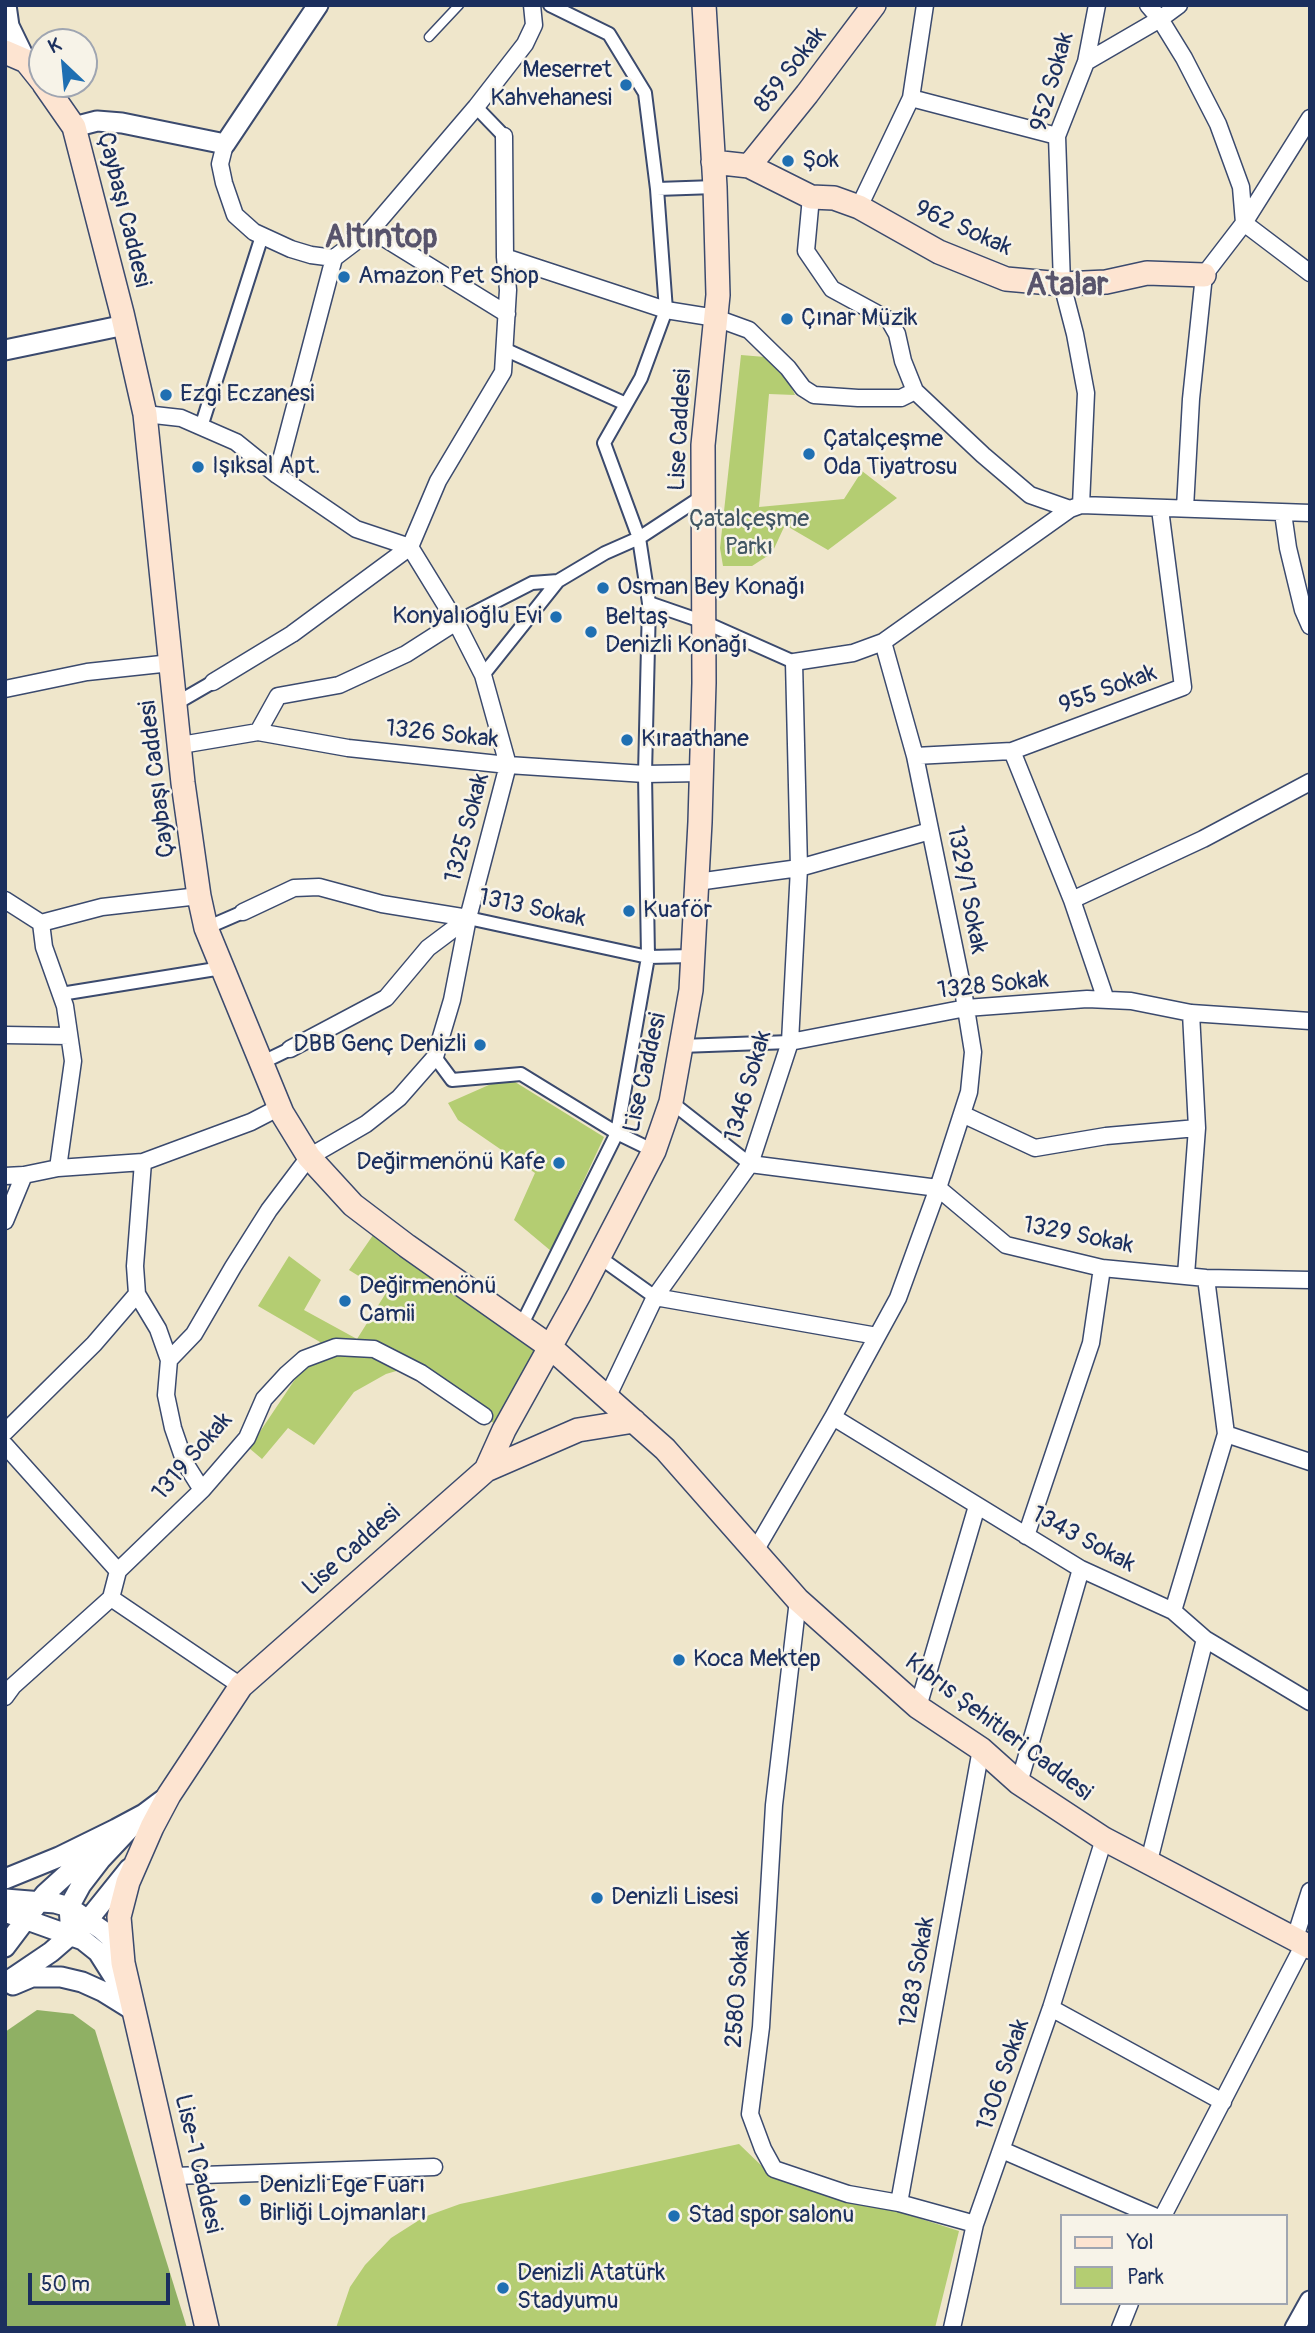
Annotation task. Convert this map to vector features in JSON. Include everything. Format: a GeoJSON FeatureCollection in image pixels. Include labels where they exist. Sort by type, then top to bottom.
{"type":"FeatureCollection","features":[{"type":"Feature","properties":{"kind":"main road","name":"Lise Caddesi"},"geometry":{"type":"LineString","coordinates":[[135,2012],[123,1963],[119,1917],[128,1882],[169,1795],[241,1686],[486,1470],[504,1430],[654,1151],[671,1102],[691,990],[693,956],[704,622],[703,445],[718,295],[715,187],[704,5]]}},
{"type":"Feature","properties":{"kind":"main road","name":"859 Sokak"},"geometry":{"type":"LineString","coordinates":[[749,166],[874,5]]}},
{"type":"Feature","properties":{"kind":"main road","name":"Çaybaşı Caddesi"},"geometry":{"type":"LineString","coordinates":[[15,57],[28,69]]}},
{"type":"Feature","properties":{"kind":"main road","name":"Çaybaşı Caddesi"},"geometry":{"type":"LineString","coordinates":[[54,98],[74,127],[145,414],[183,783],[206,928],[280,1107],[309,1157],[353,1205],[549,1346]]}},
{"type":"Feature","properties":{"kind":"main road","name":"962 Sokak"},"geometry":{"type":"LineString","coordinates":[[713,162],[749,166],[811,197],[834,198],[859,207],[939,252],[1006,279],[1062,284],[1106,282],[1147,273],[1204,275]]}},
{"type":"Feature","properties":{"kind":"main road","name":"Kıbrıs Şehitleri Caddesi"},"geometry":{"type":"LineString","coordinates":[[549,1346],[666,1450],[798,1600],[918,1707],[982,1749],[1019,1783],[1104,1839],[1303,1943]]}},
{"type":"Feature","properties":{"kind":"main road"},"geometry":{"type":"LineString","coordinates":[[486,1470],[578,1430],[634,1421]]}},
{"type":"Feature","properties":{"kind":"main road","name":"Lise-1 Caddesi"},"geometry":{"type":"LineString","coordinates":[[135,2012],[207,2327]]}},
{"type":"Feature","properties":{"kind":"street","name":"Çaybaşı Caddesi"},"geometry":{"type":"LineString","coordinates":[[6,5],[15,57]]}},
{"type":"Feature","properties":{"kind":"street"},"geometry":{"type":"LineString","coordinates":[[318,5],[225,144],[220,164],[235,215],[245,226],[262,236],[311,255],[334,258]]}},
{"type":"Feature","properties":{"kind":"street"},"geometry":{"type":"LineString","coordinates":[[277,475],[334,258],[371,230],[476,107],[525,44],[534,25],[532,5]]}},
{"type":"Feature","properties":{"kind":"street"},"geometry":{"type":"LineString","coordinates":[[521,1326],[617,1133],[648,957],[645,774],[649,603],[639,538],[604,443],[641,378],[666,310],[657,188],[645,93],[609,34],[550,5]]}},
{"type":"Feature","properties":{"kind":"street"},"geometry":{"type":"LineString","coordinates":[[859,207],[911,98],[925,5]]}},
{"type":"Feature","properties":{"kind":"street","name":"952 Sokak"},"geometry":{"type":"LineString","coordinates":[[1076,507],[1086,393],[1062,284],[1057,136],[1086,62],[1097,5]]}},
{"type":"Feature","properties":{"kind":"street"},"geometry":{"type":"LineString","coordinates":[[1148,5],[1184,58],[1218,124],[1241,187],[1244,223],[1310,272]]}},
{"type":"Feature","properties":{"kind":"street"},"geometry":{"type":"LineString","coordinates":[[1086,62],[1179,5]]}},
{"type":"Feature","properties":{"kind":"street"},"geometry":{"type":"LineString","coordinates":[[911,98],[1057,136]]}},
{"type":"Feature","properties":{"kind":"street"},"geometry":{"type":"LineString","coordinates":[[175,704],[292,634],[410,547],[438,481],[503,372],[508,290],[505,257],[504,136],[476,107]]}},
{"type":"Feature","properties":{"kind":"street"},"geometry":{"type":"LineString","coordinates":[[1185,508],[1191,399],[1204,275],[1244,223],[1310,118]]}},
{"type":"Feature","properties":{"kind":"street"},"geometry":{"type":"LineString","coordinates":[[74,127],[97,121],[122,122],[225,144]]}},
{"type":"Feature","properties":{"kind":"street"},"geometry":{"type":"LineString","coordinates":[[657,188],[715,187]]}},
{"type":"Feature","properties":{"kind":"street"},"geometry":{"type":"LineString","coordinates":[[811,197],[806,251],[832,289],[890,320],[915,391],[1030,495],[1076,507],[1310,513]]}},
{"type":"Feature","properties":{"kind":"street"},"geometry":{"type":"LineString","coordinates":[[371,230],[507,314]]}},
{"type":"Feature","properties":{"kind":"street"},"geometry":{"type":"LineString","coordinates":[[201,427],[262,236]]}},
{"type":"Feature","properties":{"kind":"street"},"geometry":{"type":"LineString","coordinates":[[505,257],[666,310],[716,318],[749,330],[788,368],[803,388],[814,395],[901,398],[915,391]]}},
{"type":"Feature","properties":{"kind":"street"},"geometry":{"type":"LineString","coordinates":[[5,349],[125,325]]}},
{"type":"Feature","properties":{"kind":"street"},"geometry":{"type":"LineString","coordinates":[[505,349],[626,404]]}},
{"type":"Feature","properties":{"kind":"street"},"geometry":{"type":"LineString","coordinates":[[145,414],[181,418],[236,442],[277,475],[356,529],[410,547]]}},
{"type":"Feature","properties":{"kind":"street"},"geometry":{"type":"LineString","coordinates":[[483,675],[558,581],[605,553],[639,538],[703,496]]}},
{"type":"Feature","properties":{"kind":"street"},"geometry":{"type":"LineString","coordinates":[[649,603],[704,622],[794,662],[853,653],[883,642],[1076,507]]}},
{"type":"Feature","properties":{"kind":"street","name":"955 Sokak"},"geometry":{"type":"LineString","coordinates":[[915,756],[1012,751],[1183,687],[1160,509]]}},
{"type":"Feature","properties":{"kind":"street"},"geometry":{"type":"LineString","coordinates":[[1283,513],[1288,548],[1310,626]]}},
{"type":"Feature","properties":{"kind":"street","name":"1325 Sokak"},"geometry":{"type":"LineString","coordinates":[[290,1049],[386,998],[428,948],[468,918],[508,765],[483,675],[456,621],[410,547]]}},
{"type":"Feature","properties":{"kind":"street"},"geometry":{"type":"LineString","coordinates":[[258,732],[278,696],[339,685],[406,654],[456,621],[532,583],[558,581]]}},
{"type":"Feature","properties":{"kind":"street","name":"1329/1 Sokak"},"geometry":{"type":"LineString","coordinates":[[755,1551],[834,1417],[898,1298],[969,1092],[973,1052],[966,1008],[915,756],[883,642]]}},
{"type":"Feature","properties":{"kind":"street","name":"1346 Sokak"},"geometry":{"type":"LineString","coordinates":[[607,1398],[655,1297],[750,1164],[790,1042],[799,868],[794,662]]}},
{"type":"Feature","properties":{"kind":"street"},"geometry":{"type":"LineString","coordinates":[[5,689],[87,672],[171,663]]}},
{"type":"Feature","properties":{"kind":"street","name":"1326 Sokak"},"geometry":{"type":"LineString","coordinates":[[181,745],[258,732],[348,748],[508,765],[645,774],[701,772]]}},
{"type":"Feature","properties":{"kind":"street"},"geometry":{"type":"LineString","coordinates":[[1012,751],[1072,900],[1106,1000]]}},
{"type":"Feature","properties":{"kind":"street"},"geometry":{"type":"LineString","coordinates":[[1072,900],[1203,839],[1310,782]]}},
{"type":"Feature","properties":{"kind":"street"},"geometry":{"type":"LineString","coordinates":[[697,882],[799,868],[930,831]]}},
{"type":"Feature","properties":{"kind":"street","name":"1313 Sokak"},"geometry":{"type":"LineString","coordinates":[[243,912],[294,888],[319,887],[382,904],[468,918],[648,957],[693,956]]}},
{"type":"Feature","properties":{"kind":"street"},"geometry":{"type":"LineString","coordinates":[[5,900],[41,923],[102,907],[199,897]]}},
{"type":"Feature","properties":{"kind":"street"},"geometry":{"type":"LineString","coordinates":[[206,928],[243,912]]}},
{"type":"Feature","properties":{"kind":"street"},"geometry":{"type":"LineString","coordinates":[[169,1360],[194,1334],[255,1233],[309,1157],[366,1124],[400,1098],[435,1057],[452,1000],[468,918]]}},
{"type":"Feature","properties":{"kind":"street"},"geometry":{"type":"LineString","coordinates":[[41,923],[44,947],[61,994],[73,1060],[58,1168]]}},
{"type":"Feature","properties":{"kind":"street"},"geometry":{"type":"LineString","coordinates":[[61,994],[222,968]]}},
{"type":"Feature","properties":{"kind":"street","name":"1328 Sokak"},"geometry":{"type":"LineString","coordinates":[[681,1046],[790,1042],[966,1008],[1087,999],[1131,1001],[1191,1013],[1310,1021]]}},
{"type":"Feature","properties":{"kind":"street"},"geometry":{"type":"LineString","coordinates":[[1186,1275],[1197,1128],[1191,1013]]}},
{"type":"Feature","properties":{"kind":"street"},"geometry":{"type":"LineString","coordinates":[[5,1035],[69,1036]]}},
{"type":"Feature","properties":{"kind":"street"},"geometry":{"type":"LineString","coordinates":[[261,1063],[290,1049]]}},
{"type":"Feature","properties":{"kind":"street"},"geometry":{"type":"LineString","coordinates":[[435,1057],[452,1080],[521,1074],[617,1133],[654,1151]]}},
{"type":"Feature","properties":{"kind":"street"},"geometry":{"type":"LineString","coordinates":[[671,1102],[750,1164],[938,1188]]}},
{"type":"Feature","properties":{"kind":"street"},"geometry":{"type":"LineString","coordinates":[[5,1176],[58,1168],[143,1162],[251,1122],[280,1107]]}},
{"type":"Feature","properties":{"kind":"street"},"geometry":{"type":"LineString","coordinates":[[962,1114],[1035,1148],[1106,1136],[1197,1128]]}},
{"type":"Feature","properties":{"kind":"street"},"geometry":{"type":"LineString","coordinates":[[143,1162],[135,1266],[137,1294],[158,1329],[169,1360],[166,1395],[173,1428],[185,1463],[202,1490]]}},
{"type":"Feature","properties":{"kind":"street"},"geometry":{"type":"LineString","coordinates":[[5,1221],[24,1175]]}},
{"type":"Feature","properties":{"kind":"street","name":"1329 Sokak"},"geometry":{"type":"LineString","coordinates":[[938,1188],[1006,1245],[1102,1268],[1206,1278],[1310,1280]]}},
{"type":"Feature","properties":{"kind":"street"},"geometry":{"type":"LineString","coordinates":[[599,1257],[655,1297],[877,1336]]}},
{"type":"Feature","properties":{"kind":"street"},"geometry":{"type":"LineString","coordinates":[[1026,1535],[1091,1343],[1102,1268]]}},
{"type":"Feature","properties":{"kind":"street"},"geometry":{"type":"LineString","coordinates":[[1173,1611],[1226,1434],[1206,1278]]}},
{"type":"Feature","properties":{"kind":"street"},"geometry":{"type":"LineString","coordinates":[[5,1432],[94,1344],[137,1294]]}},
{"type":"Feature","properties":{"kind":"street","name":"1319 Sokak"},"geometry":{"type":"LineString","coordinates":[[118,1571],[202,1490],[247,1438],[264,1399],[286,1374],[304,1359],[336,1347],[374,1349],[421,1373],[484,1416]]}},
{"type":"Feature","properties":{"kind":"street","name":"1343 Sokak"},"geometry":{"type":"LineString","coordinates":[[834,1417],[1081,1569],[1173,1611],[1205,1639],[1310,1702]]}},
{"type":"Feature","properties":{"kind":"street"},"geometry":{"type":"LineString","coordinates":[[1226,1434],[1310,1462]]}},
{"type":"Feature","properties":{"kind":"street"},"geometry":{"type":"LineString","coordinates":[[5,1445],[118,1571],[111,1598],[8,1688]]}},
{"type":"Feature","properties":{"kind":"street"},"geometry":{"type":"LineString","coordinates":[[918,1707],[977,1506]]}},
{"type":"Feature","properties":{"kind":"street"},"geometry":{"type":"LineString","coordinates":[[1019,1783],[1081,1569]]}},
{"type":"Feature","properties":{"kind":"street"},"geometry":{"type":"LineString","coordinates":[[111,1598],[241,1686]]}},
{"type":"Feature","properties":{"kind":"street","name":"2580 Sokak"},"geometry":{"type":"LineString","coordinates":[[798,1600],[774,1805],[761,2027],[750,2115],[774,2169],[848,2193],[899,2203],[975,2224]]}},
{"type":"Feature","properties":{"kind":"street"},"geometry":{"type":"LineString","coordinates":[[1149,1861],[1205,1639]]}},
{"type":"Feature","properties":{"kind":"street","name":"1283 Sokak"},"geometry":{"type":"LineString","coordinates":[[899,2203],[982,1749]]}},
{"type":"Feature","properties":{"kind":"street"},"geometry":{"type":"LineString","coordinates":[[5,1879],[59,1857],[116,1829],[144,1814],[169,1795]]}},
{"type":"Feature","properties":{"kind":"street"},"geometry":{"type":"LineString","coordinates":[[135,2012],[83,1928],[70,1921],[69,1907],[81,1885],[101,1859],[144,1814]]}},
{"type":"Feature","properties":{"kind":"street"},"geometry":{"type":"LineString","coordinates":[[5,1947],[39,1901],[116,1829]]}},
{"type":"Feature","properties":{"kind":"street","name":"1306 Sokak"},"geometry":{"type":"LineString","coordinates":[[952,2328],[975,2224],[1051,2008],[1104,1839]]}},
{"type":"Feature","properties":{"kind":"street"},"geometry":{"type":"LineString","coordinates":[[5,1985],[83,1928],[140,1854]]}},
{"type":"Feature","properties":{"kind":"street"},"geometry":{"type":"LineString","coordinates":[[1164,2214],[1303,1943],[1310,1891]]}},
{"type":"Feature","properties":{"kind":"street"},"geometry":{"type":"LineString","coordinates":[[5,1899],[39,1901],[69,1907]]}},
{"type":"Feature","properties":{"kind":"street"},"geometry":{"type":"LineString","coordinates":[[5,1912],[25,1919],[83,1928],[110,1937],[123,1963]]}},
{"type":"Feature","properties":{"kind":"street"},"geometry":{"type":"LineString","coordinates":[[5,1985],[32,1977],[61,1977],[102,1991],[135,2012]]}},
{"type":"Feature","properties":{"kind":"street"},"geometry":{"type":"LineString","coordinates":[[1051,2008],[1223,2102]]}},
{"type":"Feature","properties":{"kind":"street"},"geometry":{"type":"LineString","coordinates":[[1002,2150],[1149,2214]]}},
{"type":"Feature","properties":{"kind":"street"},"geometry":{"type":"LineString","coordinates":[[174,2176],[434,2166]]}},
{"type":"Feature","properties":{"kind":"street"},"geometry":{"type":"LineString","coordinates":[[1295,2328],[1310,2301]]}},
{"type":"Feature","properties":{"kind":"street"},"geometry":{"type":"LineString","coordinates":[[1120,2328],[1129,2305]]}},
{"type":"Feature","properties":{"kind":"lane"},"geometry":{"type":"LineString","coordinates":[[429,37],[459,5]]}},
{"type":"Feature","properties":{"kind":"green space","name":"Çatalçeşme Parkı"},"geometry":{"type":"Polygon","coordinates":[[[741,355],[777,358],[795,395],[769,394],[759,507],[844,499],[862,471],[897,498],[828,550],[785,525],[772,553],[752,566],[723,566],[720,548],[741,355]]]}},
{"type":"Feature","properties":{"kind":"green space"},"geometry":{"type":"Polygon","coordinates":[[[507,1077],[604,1137],[551,1251],[514,1220],[535,1173],[458,1120],[448,1103],[507,1077]]]}},
{"type":"Feature","properties":{"kind":"green space"},"geometry":{"type":"Polygon","coordinates":[[[380,1225],[549,1346],[504,1430],[410,1367],[386,1374],[354,1392],[314,1445],[288,1428],[262,1459],[249,1448],[320,1342],[258,1306],[289,1256],[321,1280],[304,1310],[357,1339],[386,1293],[349,1270],[380,1225]]]}},
{"type":"Feature","properties":{"kind":"green space"},"geometry":{"type":"Polygon","coordinates":[[[37,2010],[73,2014],[95,2030],[187,2328],[5,2328],[5,2032],[37,2010]]]}},
{"type":"Feature","properties":{"kind":"green space"},"geometry":{"type":"Polygon","coordinates":[[[739,2144],[765,2169],[959,2231],[935,2328],[336,2328],[350,2287],[365,2265],[391,2238],[424,2217],[460,2204],[739,2144]]]}},
{"type":"Feature","properties":{"kind":"place","name":"Meserret Kahvehanesi"},"geometry":{"type":"Point","coordinates":[626,85]}},
{"type":"Feature","properties":{"kind":"place","name":"Şok"},"geometry":{"type":"Point","coordinates":[788,161]}},
{"type":"Feature","properties":{"kind":"place","name":"Amazon Pet Shop"},"geometry":{"type":"Point","coordinates":[344,277]}},
{"type":"Feature","properties":{"kind":"place","name":"Çınar Müzik"},"geometry":{"type":"Point","coordinates":[787,319]}},
{"type":"Feature","properties":{"kind":"place","name":"Ezgi Eczanesi"},"geometry":{"type":"Point","coordinates":[166,395]}},
{"type":"Feature","properties":{"kind":"place","name":"Çatalçeşme Oda Tiyatrosu"},"geometry":{"type":"Point","coordinates":[809,454]}},
{"type":"Feature","properties":{"kind":"place","name":"Işıksal Apt."},"geometry":{"type":"Point","coordinates":[198,467]}},
{"type":"Feature","properties":{"kind":"place","name":"Osman Bey Konağı"},"geometry":{"type":"Point","coordinates":[603,588]}},
{"type":"Feature","properties":{"kind":"place","name":"Konyalıoğlu Evi"},"geometry":{"type":"Point","coordinates":[556,617]}},
{"type":"Feature","properties":{"kind":"place","name":"Beltaş Denizli Konağı"},"geometry":{"type":"Point","coordinates":[591,632]}},
{"type":"Feature","properties":{"kind":"place","name":"Kıraathane"},"geometry":{"type":"Point","coordinates":[627,740]}},
{"type":"Feature","properties":{"kind":"place","name":"Kuaför"},"geometry":{"type":"Point","coordinates":[629,911]}},
{"type":"Feature","properties":{"kind":"place","name":"DBB Genç Denizli"},"geometry":{"type":"Point","coordinates":[480,1045]}},
{"type":"Feature","properties":{"kind":"place","name":"Değirmenönü Kafe"},"geometry":{"type":"Point","coordinates":[559,1163]}},
{"type":"Feature","properties":{"kind":"place","name":"Değirmenönü Camii"},"geometry":{"type":"Point","coordinates":[345,1301]}},
{"type":"Feature","properties":{"kind":"place","name":"Koca Mektep"},"geometry":{"type":"Point","coordinates":[679,1660]}},
{"type":"Feature","properties":{"kind":"place","name":"Denizli Lisesi"},"geometry":{"type":"Point","coordinates":[597,1898]}},
{"type":"Feature","properties":{"kind":"place","name":"Denizli Ege Fuarı Birliği Lojmanları"},"geometry":{"type":"Point","coordinates":[245,2200]}},
{"type":"Feature","properties":{"kind":"place","name":"Stad spor salonu"},"geometry":{"type":"Point","coordinates":[674,2216]}},
{"type":"Feature","properties":{"kind":"place","name":"Denizli Atatürk Stadyumu"},"geometry":{"type":"Point","coordinates":[503,2288]}},
{"type":"Feature","properties":{"kind":"district","name":"Altıntop"},"geometry":{"type":"Point","coordinates":[381,239]}},
{"type":"Feature","properties":{"kind":"district","name":"Atalar"},"geometry":{"type":"Point","coordinates":[1067,287]}}]}
